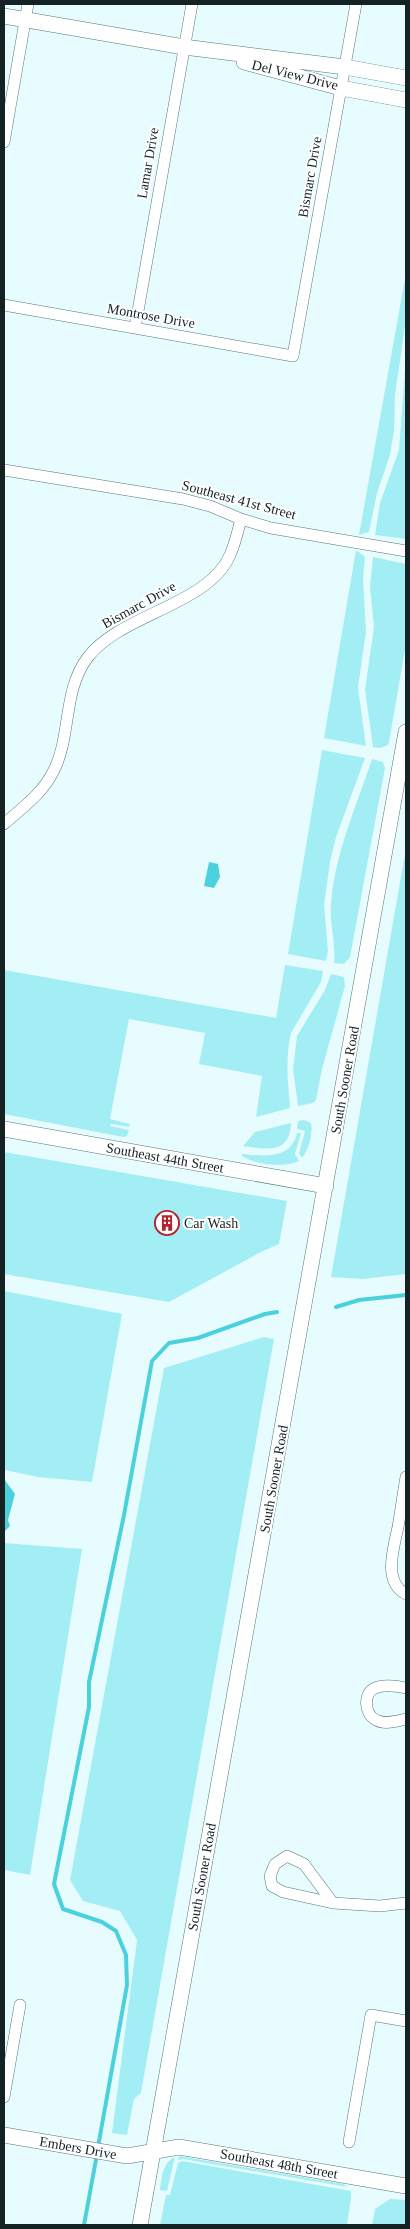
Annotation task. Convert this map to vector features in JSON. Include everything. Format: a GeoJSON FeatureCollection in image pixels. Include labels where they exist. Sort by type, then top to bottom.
{"type":"FeatureCollection","features":[{"type":"Feature","properties":{"kind":"main road","name":"Del View Drive"},"geometry":{"type":"LineString","coordinates":[[4,16],[184,47],[345,67],[406,78]]}},
{"type":"Feature","properties":{"kind":"main road","name":"Del View Drive"},"geometry":{"type":"LineString","coordinates":[[184,47],[340,88],[406,100]]}},
{"type":"Feature","properties":{"kind":"main road","name":"South Sooner Road"},"geometry":{"type":"LineString","coordinates":[[140,2225],[406,732]]}},
{"type":"Feature","properties":{"kind":"main road","name":"Southeast 44th Street"},"geometry":{"type":"LineString","coordinates":[[4,1130],[326,1186]]}},
{"type":"Feature","properties":{"kind":"main road","name":"Embers Drive"},"geometry":{"type":"LineString","coordinates":[[4,2136],[127,2156],[153,2152]]}},
{"type":"Feature","properties":{"kind":"main road","name":"Southeast 48th Street"},"geometry":{"type":"LineString","coordinates":[[153,2152],[179,2147],[406,2186]]}},
{"type":"Feature","properties":{"kind":"street"},"geometry":{"type":"LineString","coordinates":[[4,142],[28,4]]}},
{"type":"Feature","properties":{"kind":"street","name":"Lamar Drive"},"geometry":{"type":"LineString","coordinates":[[135,328],[192,4]]}},
{"type":"Feature","properties":{"kind":"street","name":"Bismarc Drive"},"geometry":{"type":"LineString","coordinates":[[293,356],[356,4]]}},
{"type":"Feature","properties":{"kind":"street","name":"Montrose Drive"},"geometry":{"type":"LineString","coordinates":[[4,305],[293,356]]}},
{"type":"Feature","properties":{"kind":"street","name":"Southeast 41st Street"},"geometry":{"type":"LineString","coordinates":[[4,470],[183,499],[210,506],[241,519],[271,528],[406,550]]}},
{"type":"Feature","properties":{"kind":"street","name":"Bismarc Drive"},"geometry":{"type":"LineString","coordinates":[[4,824],[42,790],[54,771],[62,747],[69,702],[76,676],[88,656],[112,635],[200,588],[217,576],[230,556],[241,519]]}},
{"type":"Feature","properties":{"kind":"street"},"geometry":{"type":"LineString","coordinates":[[402,1591],[392,1574],[392,1552],[406,1477]]}},
{"type":"Feature","properties":{"kind":"street"},"geometry":{"type":"LineString","coordinates":[[406,1688],[377,1687],[372,1689],[367,1696],[366,1703],[370,1716],[376,1721],[384,1723],[406,1719]]}},
{"type":"Feature","properties":{"kind":"street"},"geometry":{"type":"LineString","coordinates":[[333,1903],[304,1864],[286,1856],[275,1864],[270,1876],[272,1886],[283,1892],[333,1903],[380,1906],[406,1903]]}},
{"type":"Feature","properties":{"kind":"street"},"geometry":{"type":"LineString","coordinates":[[4,2097],[20,2005]]}},
{"type":"Feature","properties":{"kind":"street"},"geometry":{"type":"LineString","coordinates":[[349,2142],[371,2015],[406,2021]]}},
{"type":"Feature","properties":{"kind":"shaded area"},"geometry":{"type":"Polygon","coordinates":[[[406,273],[406,319],[395,395],[394,431],[390,455],[377,493],[369,532],[359,535],[406,273]]]}},
{"type":"Feature","properties":{"kind":"shaded area"},"geometry":{"type":"Polygon","coordinates":[[[406,356],[406,539],[375,535],[380,503],[399,450],[406,356]]]}},
{"type":"Feature","properties":{"kind":"shaded area"},"geometry":{"type":"Polygon","coordinates":[[[356,550],[365,557],[363,578],[366,632],[358,687],[366,746],[324,738],[356,550]]]}},
{"type":"Feature","properties":{"kind":"shaded area"},"geometry":{"type":"Polygon","coordinates":[[[373,557],[406,564],[406,644],[389,742],[388,745],[380,748],[373,747],[365,690],[374,627],[370,587],[373,557]]]}},
{"type":"Feature","properties":{"kind":"shaded area"},"geometry":{"type":"Polygon","coordinates":[[[322,750],[365,758],[336,837],[330,862],[324,905],[328,951],[326,961],[288,954],[322,750]]]}},
{"type":"Feature","properties":{"kind":"shaded area"},"geometry":{"type":"Polygon","coordinates":[[[372,759],[383,762],[385,768],[350,957],[344,964],[334,963],[331,902],[337,865],[347,829],[372,759]]]}},
{"type":"Feature","properties":{"kind":"shaded area"},"geometry":{"type":"Polygon","coordinates":[[[406,848],[406,1274],[363,1279],[331,1277],[406,848]]]}},
{"type":"Feature","properties":{"kind":"shaded area"},"geometry":{"type":"Polygon","coordinates":[[[209,862],[218,864],[220,877],[214,888],[204,886],[209,862]]]}},
{"type":"Feature","properties":{"kind":"shaded area"},"geometry":{"type":"Polygon","coordinates":[[[285,965],[323,971],[321,982],[291,1033],[288,1061],[290,1108],[256,1117],[262,1076],[199,1064],[205,1033],[129,1019],[110,1119],[130,1124],[129,1127],[111,1124],[110,1126],[129,1130],[127,1136],[123,1137],[4,1114],[4,970],[276,1018],[285,965]]]}},
{"type":"Feature","properties":{"kind":"shaded area"},"geometry":{"type":"Polygon","coordinates":[[[331,974],[344,977],[345,986],[322,1069],[316,1100],[313,1103],[298,1106],[293,1069],[297,1036],[325,990],[331,974]]]}},
{"type":"Feature","properties":{"kind":"shaded area"},"geometry":{"type":"Polygon","coordinates":[[[304,1120],[311,1123],[311,1137],[302,1158],[299,1153],[305,1131],[297,1129],[298,1121],[304,1120]]]}},
{"type":"Feature","properties":{"kind":"shaded area"},"geometry":{"type":"Polygon","coordinates":[[[291,1123],[290,1133],[286,1141],[275,1148],[243,1146],[255,1132],[291,1123]]]}},
{"type":"Feature","properties":{"kind":"shaded area"},"geometry":{"type":"Polygon","coordinates":[[[297,1133],[301,1133],[295,1154],[299,1161],[278,1165],[255,1162],[242,1156],[242,1154],[267,1155],[282,1152],[294,1142],[297,1133]]]}},
{"type":"Feature","properties":{"kind":"shaded area","name":"Car Wash"},"geometry":{"type":"Polygon","coordinates":[[[4,1152],[287,1201],[279,1244],[169,1302],[4,1274],[4,1152]]]}},
{"type":"Feature","properties":{"kind":"shaded area"},"geometry":{"type":"Polygon","coordinates":[[[4,1291],[122,1314],[92,1482],[38,1477],[4,1470],[4,1291]]]}},
{"type":"Feature","properties":{"kind":"shaded area"},"geometry":{"type":"Polygon","coordinates":[[[264,1337],[274,1339],[141,2093],[134,2099],[127,2135],[112,2133],[137,1940],[120,1911],[83,1901],[70,1880],[164,1368],[264,1337]]]}},
{"type":"Feature","properties":{"kind":"shaded area"},"geometry":{"type":"Polygon","coordinates":[[[4,1479],[15,1494],[8,1520],[10,1526],[4,1532],[4,1479]]]}},
{"type":"Feature","properties":{"kind":"shaded area"},"geometry":{"type":"Polygon","coordinates":[[[4,1543],[82,1549],[30,1875],[4,1870],[4,1543]]]}},
{"type":"Feature","properties":{"kind":"shaded area"},"geometry":{"type":"Polygon","coordinates":[[[179,2156],[343,2184],[348,2187],[183,2159],[178,2160],[179,2156]]]}},
{"type":"Feature","properties":{"kind":"shaded area"},"geometry":{"type":"Polygon","coordinates":[[[175,2157],[167,2191],[160,2190],[165,2167],[175,2157]]]}},
{"type":"Feature","properties":{"kind":"shaded area"},"geometry":{"type":"Polygon","coordinates":[[[182,2161],[351,2191],[347,2225],[160,2225],[166,2195],[170,2195],[178,2163],[182,2161]]]}},
{"type":"Feature","properties":{"kind":"shaded area"},"geometry":{"type":"Polygon","coordinates":[[[390,2199],[406,2200],[406,2225],[372,2225],[375,2209],[390,2199]]]}},
{"type":"Feature","properties":{"kind":"waterway"},"geometry":{"type":"LineString","coordinates":[[336,1307],[359,1300],[406,1295]]}},
{"type":"Feature","properties":{"kind":"waterway"},"geometry":{"type":"LineString","coordinates":[[98,2147],[127,1985],[126,1955],[116,1931],[102,1922],[63,1909],[54,1884],[89,1707],[89,1682],[124,1515],[152,1361],[169,1343],[198,1338],[265,1314],[277,1312]]}},
{"type":"Feature","properties":{"kind":"waterway"},"geometry":{"type":"LineString","coordinates":[[84,2225],[97,2154]]}},
{"type":"Feature","properties":{"kind":"place","name":"Car Wash"},"geometry":{"type":"Point","coordinates":[167,1223]}}]}
